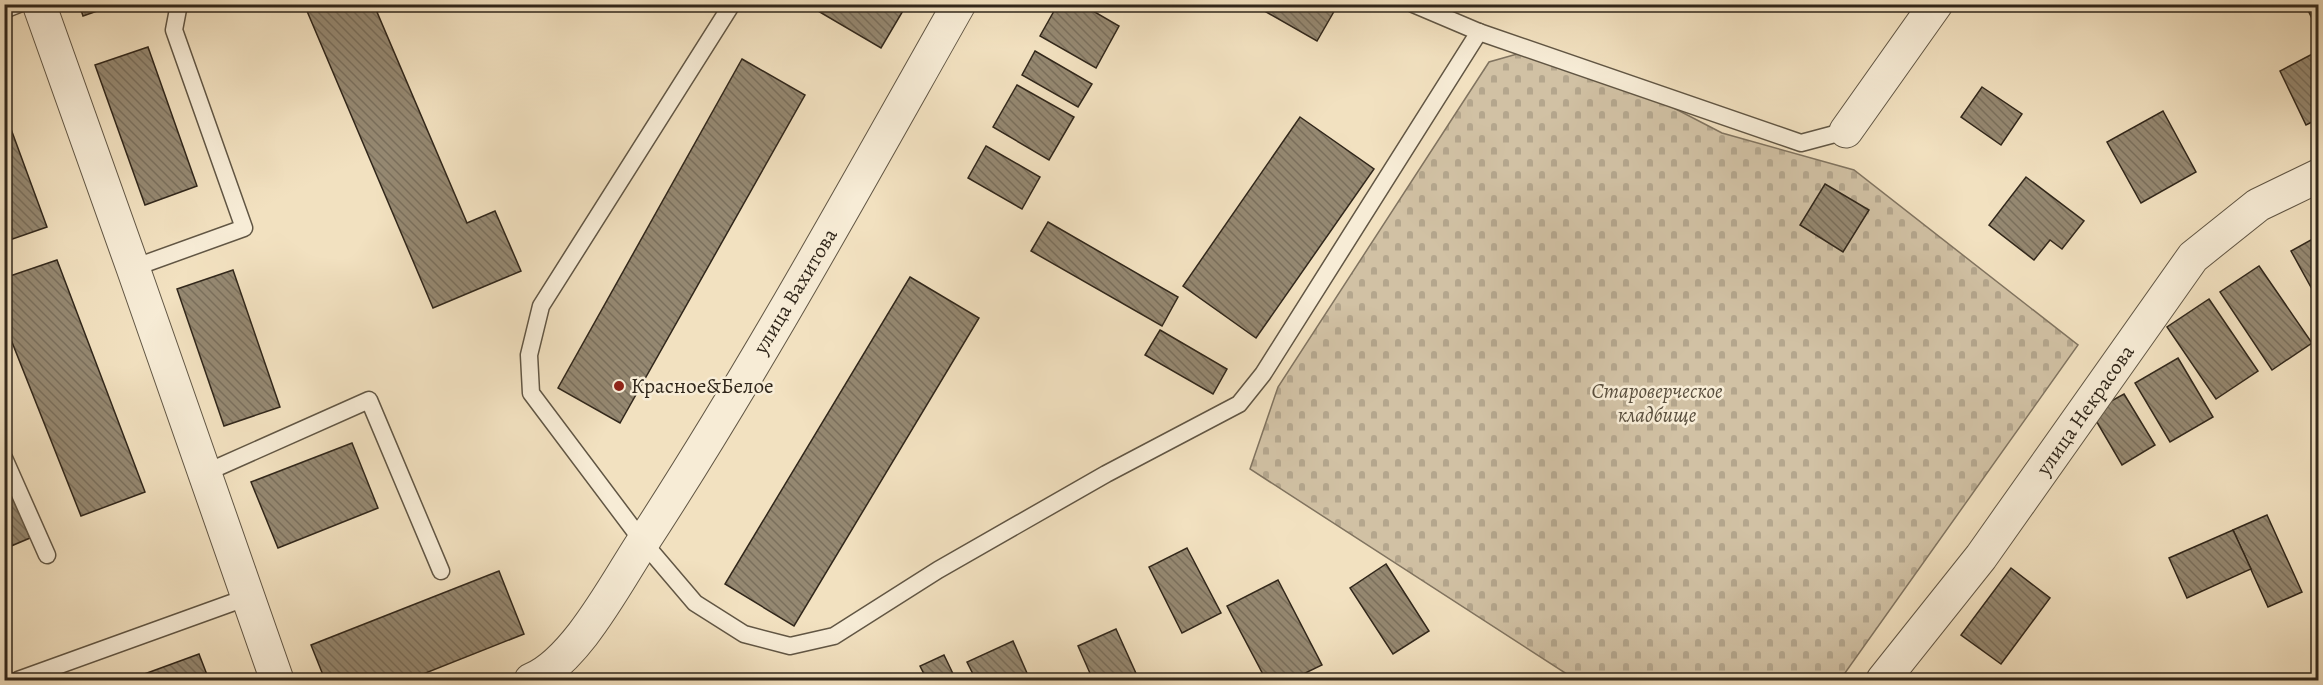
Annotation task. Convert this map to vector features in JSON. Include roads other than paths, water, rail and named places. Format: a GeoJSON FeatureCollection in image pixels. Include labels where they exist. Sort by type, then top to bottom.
{"type":"FeatureCollection","features":[{"type":"Feature","properties":{"kind":"street"},"geometry":{"type":"LineString","coordinates":[[39,4],[134,268],[277,681]]}},
{"type":"Feature","properties":{"kind":"street","name":"улица Вахитова"},"geometry":{"type":"LineString","coordinates":[[531,681],[545,675],[576,644],[673,496],[808,269],[959,4]]}},
{"type":"Feature","properties":{"kind":"street"},"geometry":{"type":"LineString","coordinates":[[1846,131],[1936,4]]}},
{"type":"Feature","properties":{"kind":"street","name":"улица Некрасова"},"geometry":{"type":"LineString","coordinates":[[1883,681],[1981,557],[2193,256],[2258,205],[2319,176]]}},
{"type":"Feature","properties":{"kind":"lane"},"geometry":{"type":"LineString","coordinates":[[4,10],[19,4]]}},
{"type":"Feature","properties":{"kind":"lane"},"geometry":{"type":"LineString","coordinates":[[134,268],[244,228],[174,30],[179,4]]}},
{"type":"Feature","properties":{"kind":"lane"},"geometry":{"type":"LineString","coordinates":[[732,4],[541,306],[529,355],[531,393],[643,542],[694,603],[744,634],[790,646],[834,636],[938,570],[1096,480],[1239,404],[1263,374],[1479,32]]}},
{"type":"Feature","properties":{"kind":"lane"},"geometry":{"type":"LineString","coordinates":[[1413,4],[1479,32],[1802,143],[1846,131]]}},
{"type":"Feature","properties":{"kind":"lane"},"geometry":{"type":"LineString","coordinates":[[205,473],[369,400],[441,571]]}},
{"type":"Feature","properties":{"kind":"lane"},"geometry":{"type":"LineString","coordinates":[[4,458],[47,555]]}},
{"type":"Feature","properties":{"kind":"lane"},"geometry":{"type":"LineString","coordinates":[[18,681],[248,597]]}},
{"type":"Feature","properties":{"kind":"place","name":"Красное&Белое"},"geometry":{"type":"Point","coordinates":[619,386]}},
{"type":"Feature","properties":{"kind":"park label","name":"Староверческое кладбище"},"geometry":{"type":"Point","coordinates":[1657,403]}}]}
